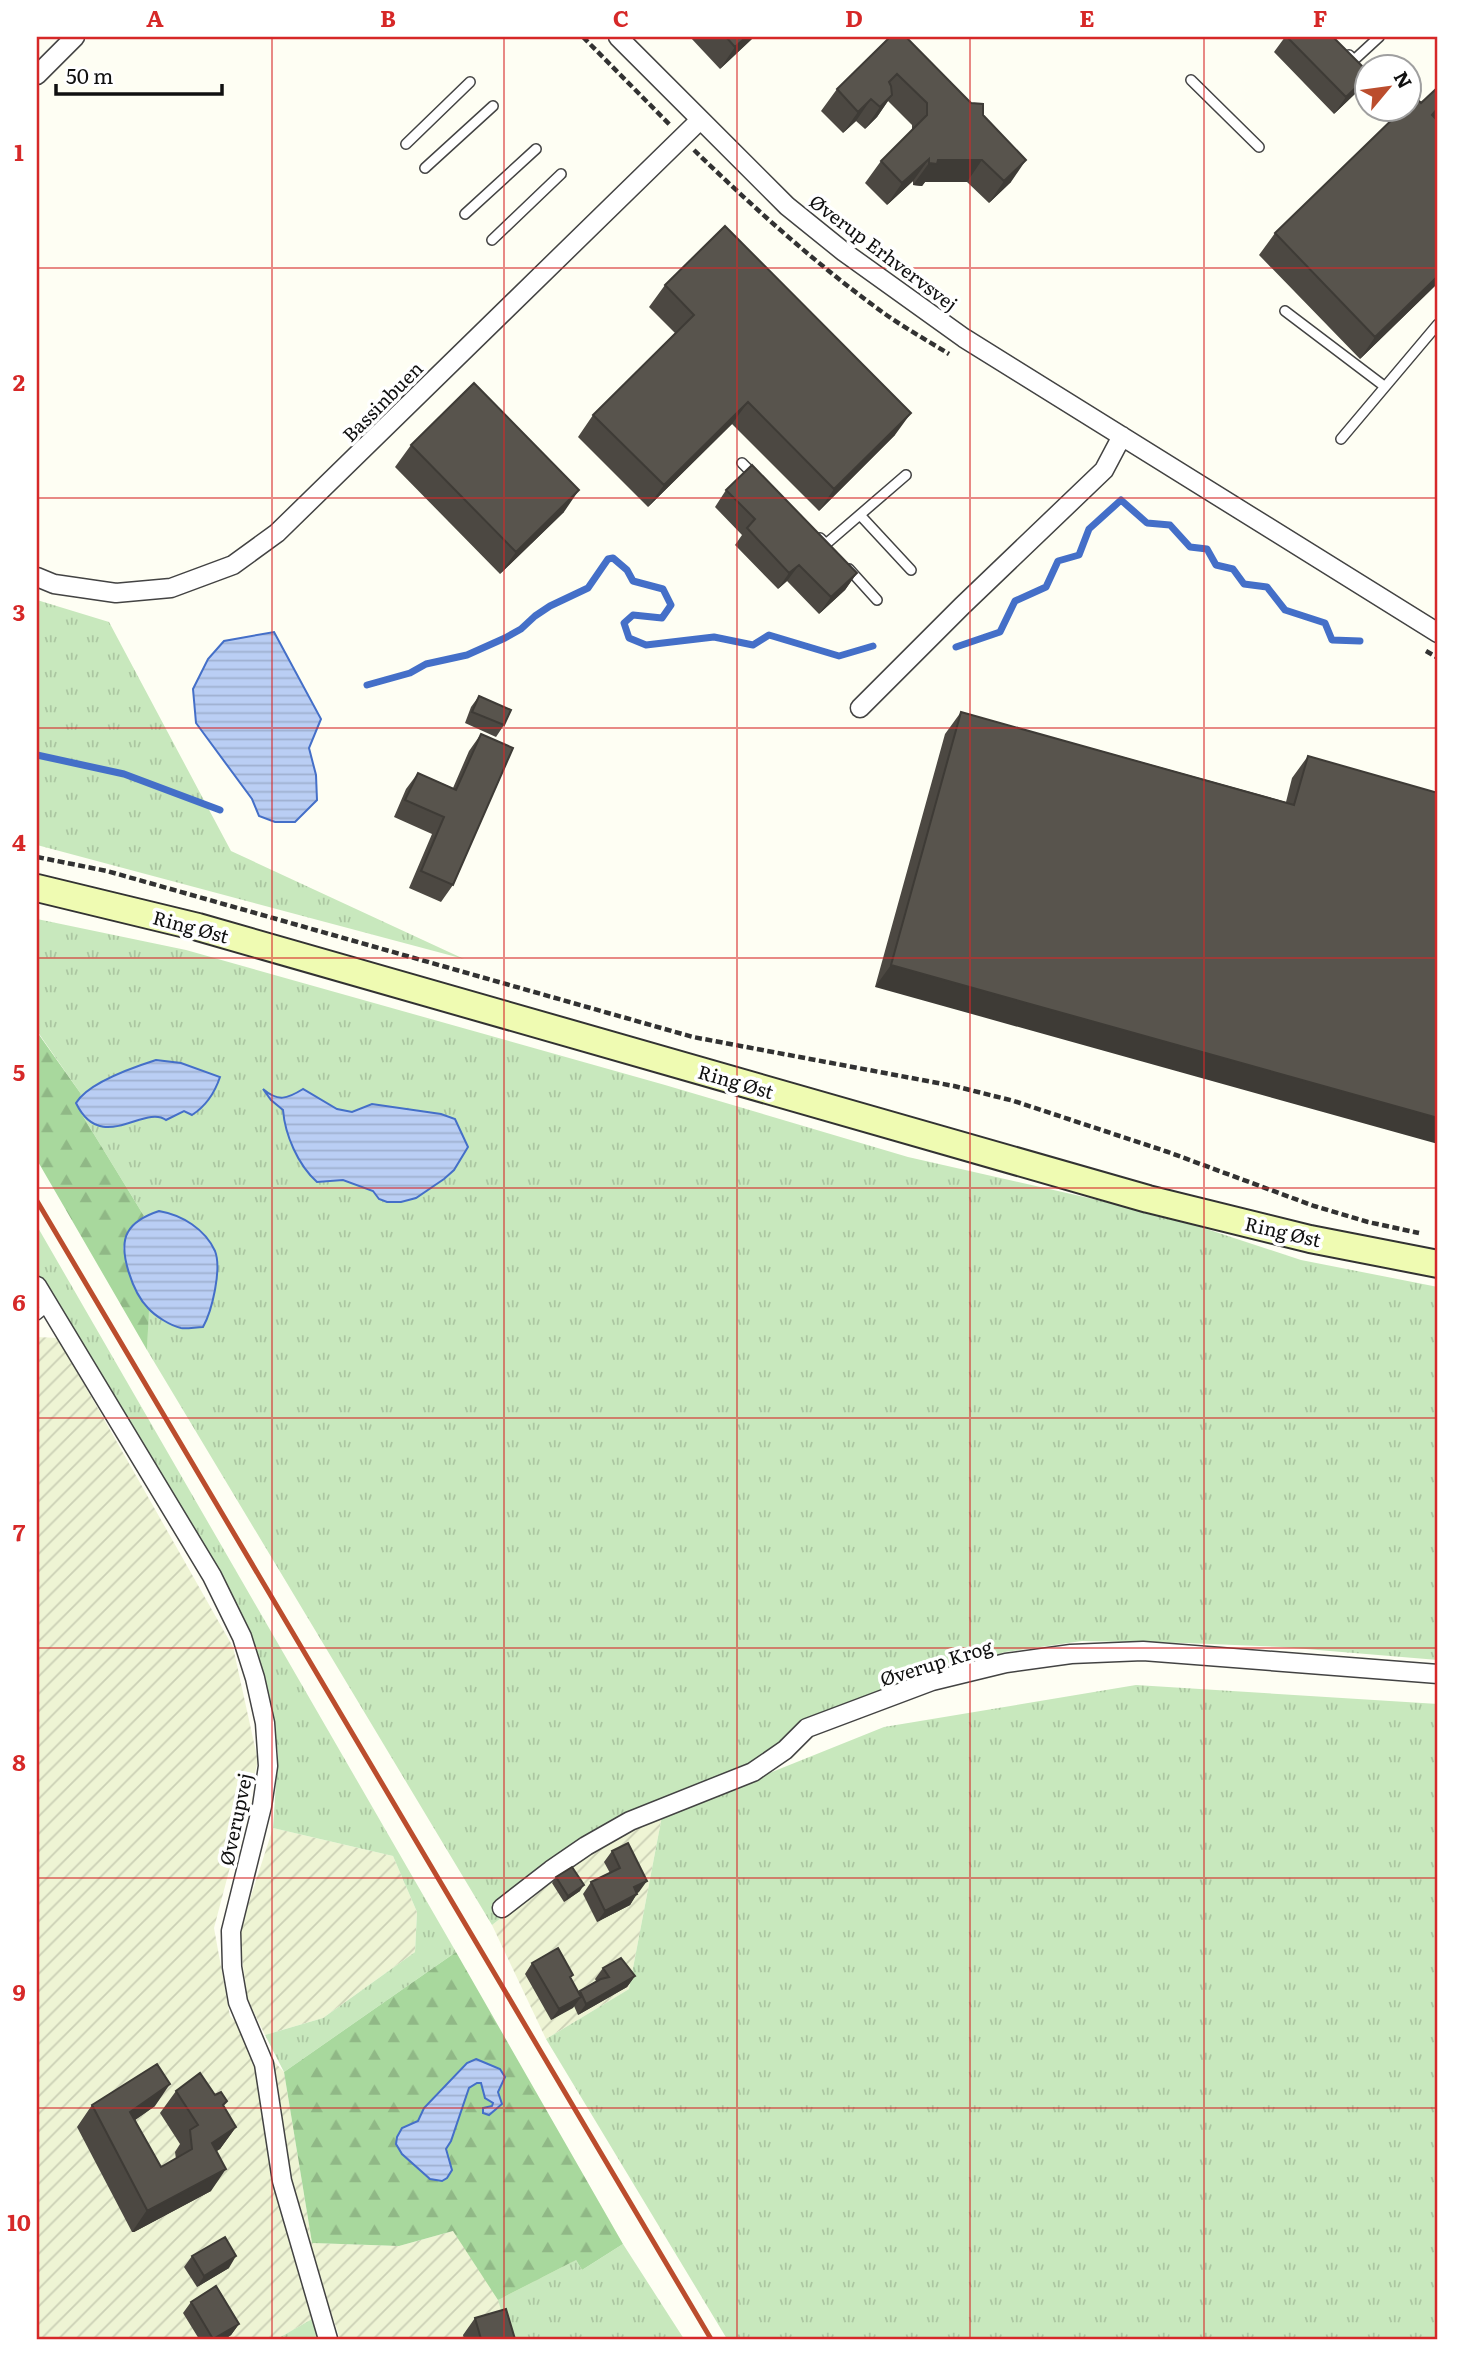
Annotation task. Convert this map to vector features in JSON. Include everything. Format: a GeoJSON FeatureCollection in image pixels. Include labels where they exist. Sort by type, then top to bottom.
{"type":"FeatureCollection","features":[{"type":"Feature","properties":{"kind":"main road","name":"Ring Øst"},"geometry":{"type":"LineString","coordinates":[[37,888],[198,927],[1148,1199],[1310,1239],[1438,1264]]}},
{"type":"Feature","properties":{"kind":"street"},"geometry":{"type":"LineString","coordinates":[[37,75],[75,37]]}},
{"type":"Feature","properties":{"kind":"street","name":"Øverup Erhvervsvej"},"geometry":{"type":"LineString","coordinates":[[618,37],[787,206],[844,252],[964,338],[1438,633]]}},
{"type":"Feature","properties":{"kind":"street","name":"Bassinbuen"},"geometry":{"type":"LineString","coordinates":[[37,577],[54,584],[116,593],[171,588],[233,565],[277,533],[700,120]]}},
{"type":"Feature","properties":{"kind":"street"},"geometry":{"type":"LineString","coordinates":[[860,708],[961,606],[1104,470],[1122,436]]}},
{"type":"Feature","properties":{"kind":"street","name":"Øverupvej"},"geometry":{"type":"LineString","coordinates":[[37,1286],[43,1310],[212,1576],[242,1637],[255,1678],[265,1723],[268,1766],[262,1806],[231,1931],[232,1967],[239,2002],[264,2064],[282,2181],[328,2339]]}},
{"type":"Feature","properties":{"kind":"street","name":"Øverup Krog"},"geometry":{"type":"LineString","coordinates":[[502,1908],[551,1870],[630,1821],[753,1772],[785,1750],[807,1728],[932,1681],[1019,1661],[1072,1654],[1143,1651],[1438,1674]]}},
{"type":"Feature","properties":{"kind":"lane"},"geometry":{"type":"LineString","coordinates":[[1338,45],[1354,60],[1379,37]]}},
{"type":"Feature","properties":{"kind":"lane"},"geometry":{"type":"LineString","coordinates":[[1191,80],[1259,146]]}},
{"type":"Feature","properties":{"kind":"lane"},"geometry":{"type":"LineString","coordinates":[[406,144],[470,82]]}},
{"type":"Feature","properties":{"kind":"lane"},"geometry":{"type":"LineString","coordinates":[[425,168],[494,106]]}},
{"type":"Feature","properties":{"kind":"lane"},"geometry":{"type":"LineString","coordinates":[[465,214],[536,149]]}},
{"type":"Feature","properties":{"kind":"lane"},"geometry":{"type":"LineString","coordinates":[[492,240],[561,174]]}},
{"type":"Feature","properties":{"kind":"lane"},"geometry":{"type":"LineString","coordinates":[[1285,311],[1384,386]]}},
{"type":"Feature","properties":{"kind":"lane"},"geometry":{"type":"LineString","coordinates":[[1341,439],[1438,324]]}},
{"type":"Feature","properties":{"kind":"lane"},"geometry":{"type":"LineString","coordinates":[[742,463],[760,481]]}},
{"type":"Feature","properties":{"kind":"lane"},"geometry":{"type":"LineString","coordinates":[[827,544],[906,475]]}},
{"type":"Feature","properties":{"kind":"lane"},"geometry":{"type":"LineString","coordinates":[[860,515],[911,570]]}},
{"type":"Feature","properties":{"kind":"lane"},"geometry":{"type":"LineString","coordinates":[[817,535],[835,553]]}},
{"type":"Feature","properties":{"kind":"lane"},"geometry":{"type":"LineString","coordinates":[[843,563],[877,600]]}},
{"type":"Feature","properties":{"kind":"path"},"geometry":{"type":"LineString","coordinates":[[37,857],[107,872],[693,1037],[954,1086],[1014,1101],[1168,1152],[1314,1206],[1425,1235]]}},
{"type":"Feature","properties":{"kind":"green space"},"geometry":{"type":"Polygon","coordinates":[[[37,600],[109,622],[231,851],[464,959],[37,845],[37,600]]]}},
{"type":"Feature","properties":{"kind":"green space"},"geometry":{"type":"Polygon","coordinates":[[[37,919],[186,950],[665,1085],[908,1157],[1164,1215],[1301,1260],[1438,1287],[1438,1660],[1282,1647],[1082,1641],[1005,1652],[911,1682],[781,1744],[745,1767],[630,1816],[492,1925],[147,1350],[144,1216],[81,1113],[76,1103],[81,1094],[37,1031],[37,919]]]}},
{"type":"Feature","properties":{"kind":"green space"},"geometry":{"type":"Polygon","coordinates":[[[37,1032],[81,1094],[77,1103],[81,1113],[144,1216],[128,1232],[123,1248],[138,1293],[149,1309],[147,1350],[37,1160],[37,1032]]]}},
{"type":"Feature","properties":{"kind":"green space"},"geometry":{"type":"Polygon","coordinates":[[[37,1226],[456,1952],[284,2072],[265,2035],[323,2018],[415,1952],[417,1912],[393,1856],[273,1828],[278,1753],[271,1711],[251,1635],[37,1275],[37,1226]]]}},
{"type":"Feature","properties":{"kind":"green space"},"geometry":{"type":"Polygon","coordinates":[[[37,1337],[58,1338],[233,1647],[258,1761],[214,1928],[230,2016],[284,2072],[312,2243],[399,2246],[453,2231],[576,2260],[619,2339],[340,2339],[330,2309],[277,2339],[37,2339],[37,1337]]]}},
{"type":"Feature","properties":{"kind":"green space"},"geometry":{"type":"Polygon","coordinates":[[[1136,1685],[1438,1704],[1438,2339],[727,2339],[546,2039],[629,1989],[662,1816],[884,1727],[1136,1685]]]}},
{"type":"Feature","properties":{"kind":"green space"},"geometry":{"type":"Polygon","coordinates":[[[662,1816],[629,1989],[546,2039],[492,1925],[549,1878],[611,1840],[662,1816]]]}},
{"type":"Feature","properties":{"kind":"green space"},"geometry":{"type":"Polygon","coordinates":[[[273,1828],[393,1856],[417,1912],[415,1952],[323,2018],[265,2035],[247,1998],[239,1933],[273,1828]]]}},
{"type":"Feature","properties":{"kind":"green space"},"geometry":{"type":"Polygon","coordinates":[[[456,1952],[623,2244],[582,2270],[576,2260],[498,2300],[453,2231],[399,2246],[312,2243],[284,2072],[456,1952]]]}},
{"type":"Feature","properties":{"kind":"green space"},"geometry":{"type":"Polygon","coordinates":[[[623,2244],[684,2339],[510,2339],[498,2300],[576,2260],[582,2270],[623,2244]]]}},
{"type":"Feature","properties":{"kind":"green space"},"geometry":{"type":"Polygon","coordinates":[[[312,2319],[318,2339],[277,2339],[312,2319]]]}},
{"type":"Feature","properties":{"kind":"water"},"geometry":{"type":"Polygon","coordinates":[[[274,632],[321,719],[309,748],[316,775],[317,800],[295,822],[275,822],[259,816],[252,799],[196,723],[193,689],[208,659],[224,641],[274,632]]]}},
{"type":"Feature","properties":{"kind":"water"},"geometry":{"type":"Polygon","coordinates":[[[156,1060],[181,1063],[220,1077],[209,1098],[192,1115],[184,1111],[166,1120],[146,1118],[110,1127],[98,1125],[86,1118],[76,1103],[90,1089],[124,1071],[156,1060]]]}},
{"type":"Feature","properties":{"kind":"water"},"geometry":{"type":"Polygon","coordinates":[[[263,1089],[273,1096],[283,1098],[303,1089],[337,1109],[352,1112],[372,1104],[441,1114],[455,1119],[468,1147],[454,1170],[444,1179],[416,1198],[387,1202],[379,1199],[373,1191],[343,1180],[317,1182],[294,1149],[286,1129],[283,1110],[263,1089]]]}},
{"type":"Feature","properties":{"kind":"water"},"geometry":{"type":"Polygon","coordinates":[[[159,1211],[192,1224],[211,1243],[215,1251],[215,1290],[203,1327],[181,1328],[163,1320],[148,1308],[133,1283],[126,1261],[125,1240],[128,1232],[141,1219],[159,1211]]]}},
{"type":"Feature","properties":{"kind":"water"},"geometry":{"type":"Polygon","coordinates":[[[476,2059],[500,2069],[505,2077],[498,2092],[502,2104],[489,2115],[483,2113],[483,2108],[492,2106],[493,2103],[485,2098],[481,2083],[469,2088],[446,2149],[452,2170],[442,2181],[430,2179],[402,2154],[396,2144],[397,2137],[402,2128],[418,2121],[424,2108],[467,2063],[476,2059]]]}},
{"type":"Feature","properties":{"kind":"building"},"geometry":{"type":"Polygon","coordinates":[[[726,37],[746,37],[735,47],[726,37]]]}},
{"type":"Feature","properties":{"kind":"building"},"geometry":{"type":"Polygon","coordinates":[[[890,37],[906,37],[971,103],[983,104],[983,115],[1026,160],[1004,181],[982,160],[938,160],[937,164],[929,163],[929,159],[902,183],[881,161],[927,115],[927,103],[897,74],[889,82],[892,95],[880,107],[871,99],[858,112],[837,89],[890,37]]]}},
{"type":"Feature","properties":{"kind":"building"},"geometry":{"type":"Polygon","coordinates":[[[1287,37],[1333,37],[1352,56],[1352,91],[1346,97],[1287,37]]]}},
{"type":"Feature","properties":{"kind":"building"},"geometry":{"type":"Polygon","coordinates":[[[1438,87],[1438,108],[1432,115],[1438,121],[1438,276],[1375,337],[1275,233],[1390,122],[1422,122],[1422,102],[1438,87]]]}},
{"type":"Feature","properties":{"kind":"building"},"geometry":{"type":"Polygon","coordinates":[[[725,226],[911,413],[834,489],[748,402],[664,485],[593,415],[694,315],[665,285],[725,226]]]}},
{"type":"Feature","properties":{"kind":"building"},"geometry":{"type":"Polygon","coordinates":[[[474,383],[579,490],[516,552],[411,445],[474,383]]]}},
{"type":"Feature","properties":{"kind":"building"},"geometry":{"type":"Polygon","coordinates":[[[752,465],[857,573],[831,597],[799,565],[789,573],[747,528],[755,519],[726,490],[752,465]]]}},
{"type":"Feature","properties":{"kind":"building"},"geometry":{"type":"Polygon","coordinates":[[[479,696],[511,710],[504,725],[472,712],[479,696]]]}},
{"type":"Feature","properties":{"kind":"building"},"geometry":{"type":"Polygon","coordinates":[[[961,712],[1294,805],[1308,756],[1438,793],[1438,1118],[891,965],[961,712]]]}},
{"type":"Feature","properties":{"kind":"building"},"geometry":{"type":"Polygon","coordinates":[[[481,734],[513,748],[453,885],[421,871],[444,817],[405,800],[418,773],[456,790],[481,734]]]}},
{"type":"Feature","properties":{"kind":"building"},"geometry":{"type":"Polygon","coordinates":[[[628,1843],[647,1881],[634,1887],[637,1894],[605,1911],[591,1882],[620,1868],[612,1851],[628,1843]]]}},
{"type":"Feature","properties":{"kind":"building"},"geometry":{"type":"Polygon","coordinates":[[[572,1867],[584,1885],[568,1896],[556,1877],[572,1867]]]}},
{"type":"Feature","properties":{"kind":"building"},"geometry":{"type":"Polygon","coordinates":[[[558,1948],[573,1975],[570,1977],[581,1997],[559,2009],[532,1963],[558,1948]]]}},
{"type":"Feature","properties":{"kind":"building"},"geometry":{"type":"Polygon","coordinates":[[[621,1958],[635,1976],[586,2004],[580,1991],[609,1977],[603,1968],[621,1958]]]}},
{"type":"Feature","properties":{"kind":"building"},"geometry":{"type":"Polygon","coordinates":[[[157,2064],[170,2084],[130,2112],[161,2167],[192,2149],[190,2130],[198,2125],[176,2091],[200,2073],[215,2095],[221,2092],[227,2101],[223,2105],[236,2127],[212,2143],[226,2169],[147,2210],[92,2105],[157,2064]]]}},
{"type":"Feature","properties":{"kind":"building"},"geometry":{"type":"Polygon","coordinates":[[[225,2237],[236,2256],[204,2276],[192,2256],[225,2237]]]}},
{"type":"Feature","properties":{"kind":"building"},"geometry":{"type":"Polygon","coordinates":[[[216,2286],[239,2324],[213,2339],[191,2302],[216,2286]]]}},
{"type":"Feature","properties":{"kind":"building"},"geometry":{"type":"Polygon","coordinates":[[[506,2309],[515,2339],[481,2339],[475,2318],[506,2309]]]}},
{"type":"Feature","properties":{"kind":"waterway"},"geometry":{"type":"LineString","coordinates":[[956,647],[1000,632],[1015,601],[1046,587],[1058,561],[1079,555],[1089,529],[1121,500],[1147,523],[1170,525],[1190,547],[1207,549],[1216,565],[1233,569],[1244,584],[1267,587],[1285,610],[1325,623],[1332,640],[1360,641]]}},
{"type":"Feature","properties":{"kind":"waterway"},"geometry":{"type":"LineString","coordinates":[[367,685],[410,673],[426,664],[467,655],[505,638],[550,606],[588,588],[608,559],[613,558],[627,570],[633,581],[663,589],[671,605],[662,618],[633,615],[624,623],[629,638],[646,645],[714,637],[753,645],[769,635],[839,656],[873,646]]}},
{"type":"Feature","properties":{"kind":"waterway"},"geometry":{"type":"LineString","coordinates":[[37,755],[124,774],[220,810]]}},
{"type":"Feature","properties":{"kind":"railway"},"geometry":{"type":"LineString","coordinates":[[37,1201],[711,2339]]}}]}
